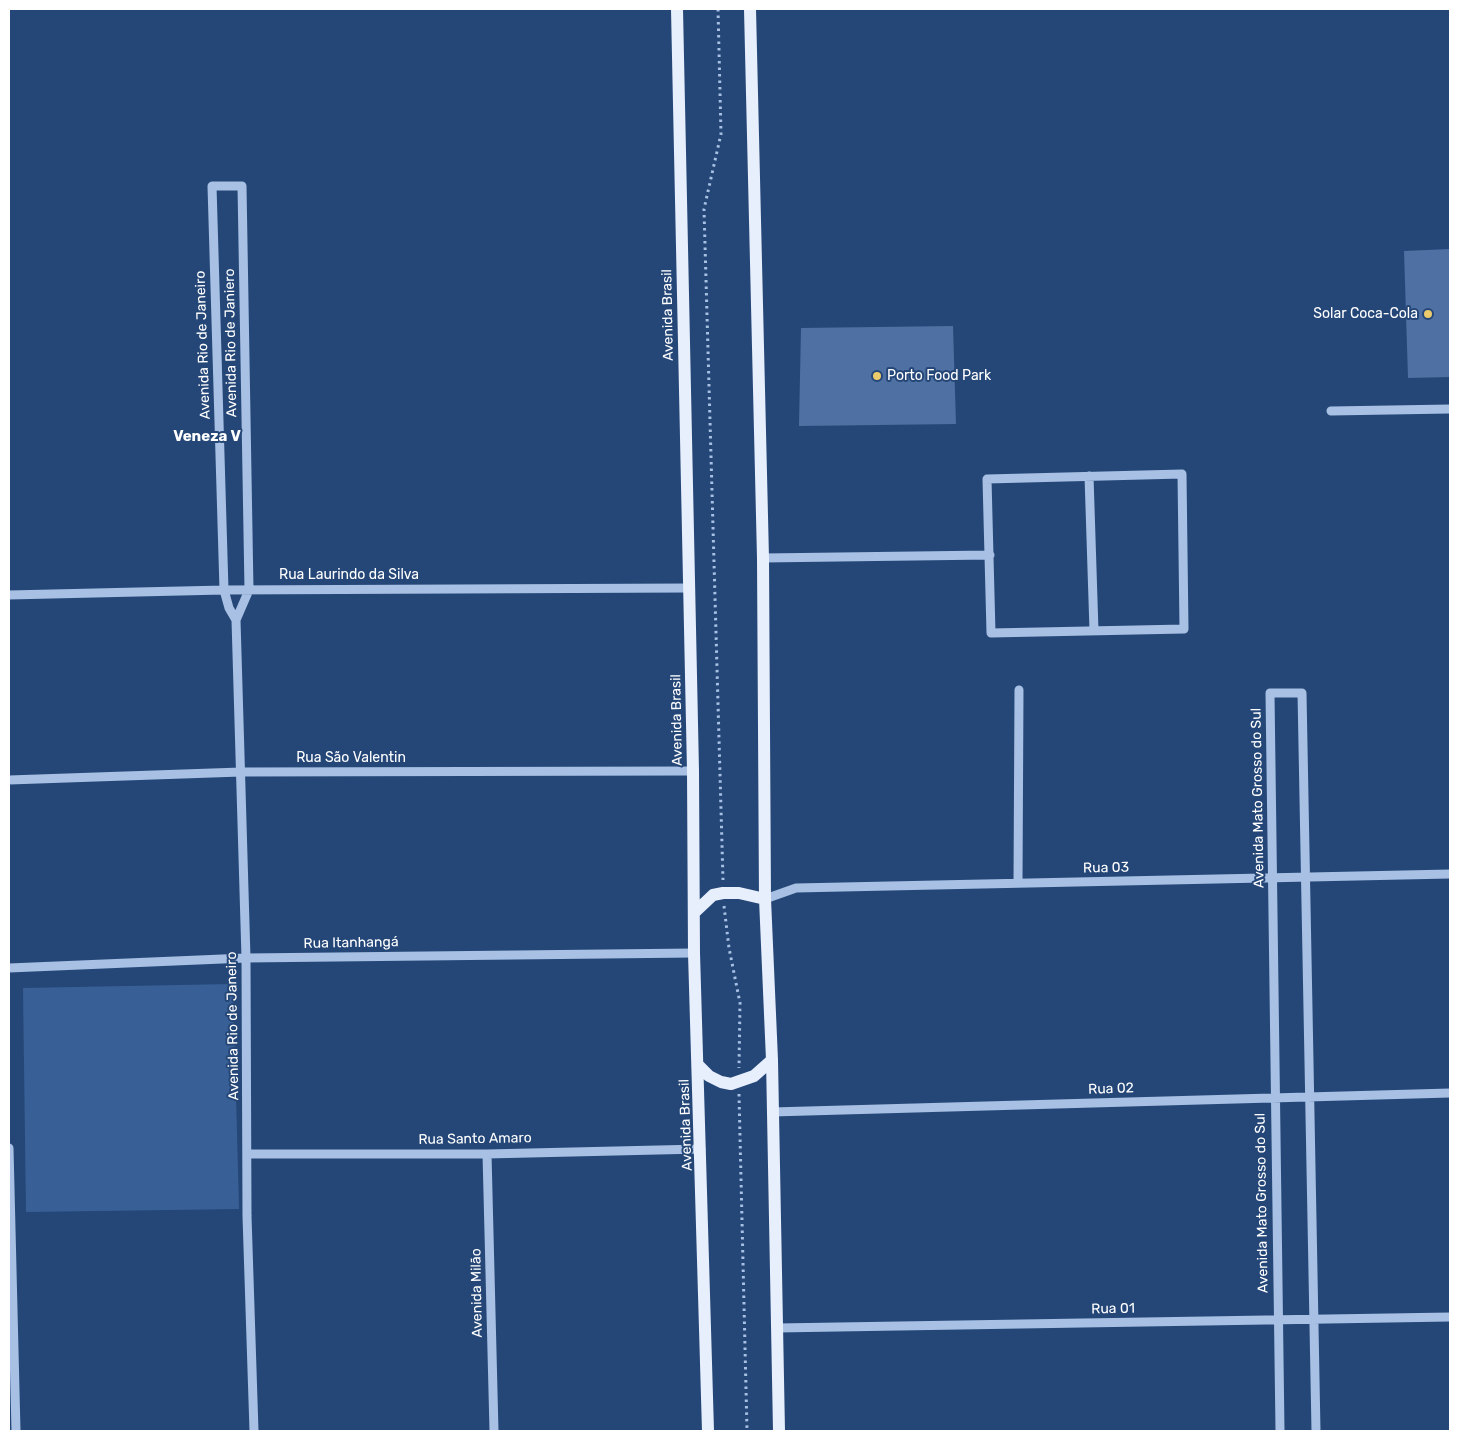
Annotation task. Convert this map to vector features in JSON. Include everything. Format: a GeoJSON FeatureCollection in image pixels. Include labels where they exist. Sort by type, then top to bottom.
{"type":"FeatureCollection","features":[{"type":"Feature","properties":{"kind":"main road","name":"Avenida Brasil"},"geometry":{"type":"LineString","coordinates":[[677,9],[693,771],[694,953],[699,1066],[708,1431]]}},
{"type":"Feature","properties":{"kind":"main road"},"geometry":{"type":"LineString","coordinates":[[750,9],[763,558],[765,899],[772,1060],[779,1431]]}},
{"type":"Feature","properties":{"kind":"main road"},"geometry":{"type":"LineString","coordinates":[[695,912],[713,895],[723,893],[740,893],[765,899]]}},
{"type":"Feature","properties":{"kind":"main road"},"geometry":{"type":"LineString","coordinates":[[699,1066],[720,1082],[739,1082],[754,1076],[772,1060]]}},
{"type":"Feature","properties":{"kind":"street","name":"Avenida Rio de Janeiro"},"geometry":{"type":"LineString","coordinates":[[212,186],[224,590],[229,608],[236,620]]}},
{"type":"Feature","properties":{"kind":"street","name":"Avenida Rio de Janiero"},"geometry":{"type":"LineString","coordinates":[[212,186],[242,186],[249,590]]}},
{"type":"Feature","properties":{"kind":"street"},"geometry":{"type":"LineString","coordinates":[[1331,411],[1450,409]]}},
{"type":"Feature","properties":{"kind":"street"},"geometry":{"type":"LineString","coordinates":[[1182,474],[1184,629],[990,633],[990,555],[987,479],[1089,476],[1182,474]]}},
{"type":"Feature","properties":{"kind":"street"},"geometry":{"type":"LineString","coordinates":[[1089,476],[1094,631]]}},
{"type":"Feature","properties":{"kind":"street"},"geometry":{"type":"LineString","coordinates":[[763,558],[990,555]]}},
{"type":"Feature","properties":{"kind":"street","name":"Rua Laurindo da Silva"},"geometry":{"type":"LineString","coordinates":[[9,595],[224,590],[689,588]]}},
{"type":"Feature","properties":{"kind":"street","name":"Avenida Rio de Janeiro"},"geometry":{"type":"LineString","coordinates":[[249,590],[236,620],[246,958],[247,1216],[254,1431]]}},
{"type":"Feature","properties":{"kind":"street"},"geometry":{"type":"LineString","coordinates":[[1018,690],[1018,884]]}},
{"type":"Feature","properties":{"kind":"street","name":"Avenida Mato Grosso do Sul"},"geometry":{"type":"LineString","coordinates":[[1280,1431],[1270,693],[1302,693],[1316,1431]]}},
{"type":"Feature","properties":{"kind":"street","name":"Rua São Valentin"},"geometry":{"type":"LineString","coordinates":[[9,780],[241,772],[693,771]]}},
{"type":"Feature","properties":{"kind":"street","name":"Rua 03"},"geometry":{"type":"LineString","coordinates":[[765,899],[796,888],[1450,874]]}},
{"type":"Feature","properties":{"kind":"street","name":"Rua Itanhangá"},"geometry":{"type":"LineString","coordinates":[[9,968],[246,958],[694,953]]}},
{"type":"Feature","properties":{"kind":"street","name":"Rua 02"},"geometry":{"type":"LineString","coordinates":[[772,1112],[1450,1093]]}},
{"type":"Feature","properties":{"kind":"street"},"geometry":{"type":"LineString","coordinates":[[9,1148],[16,1431]]}},
{"type":"Feature","properties":{"kind":"street","name":"Rua Santo Amaro"},"geometry":{"type":"LineString","coordinates":[[248,1154],[487,1154],[701,1149]]}},
{"type":"Feature","properties":{"kind":"street","name":"Avenida Milão"},"geometry":{"type":"LineString","coordinates":[[487,1154],[494,1431]]}},
{"type":"Feature","properties":{"kind":"street","name":"Rua 01"},"geometry":{"type":"LineString","coordinates":[[777,1328],[1450,1316]]}},
{"type":"Feature","properties":{"kind":"path"},"geometry":{"type":"LineString","coordinates":[[718,9],[721,134],[704,209],[723,893],[729,948],[740,1003],[739,1082],[747,1431]]}},
{"type":"Feature","properties":{"kind":"shaded area"},"geometry":{"type":"Polygon","coordinates":[[[233,984],[239,1209],[26,1212],[23,988],[233,984]]]}},
{"type":"Feature","properties":{"kind":"building","name":"Solar Coca-Cola"},"geometry":{"type":"Polygon","coordinates":[[[1450,249],[1450,377],[1408,378],[1404,251],[1450,249]]]}},
{"type":"Feature","properties":{"kind":"building","name":"Porto Food Park"},"geometry":{"type":"Polygon","coordinates":[[[953,326],[956,424],[799,426],[801,328],[953,326]]]}},
{"type":"Feature","properties":{"kind":"place","name":"Solar Coca-Cola"},"geometry":{"type":"Point","coordinates":[1428,314]}},
{"type":"Feature","properties":{"kind":"place","name":"Porto Food Park"},"geometry":{"type":"Point","coordinates":[877,376]}},
{"type":"Feature","properties":{"kind":"district","name":"Veneza V"},"geometry":{"type":"Point","coordinates":[207,437]}}]}
